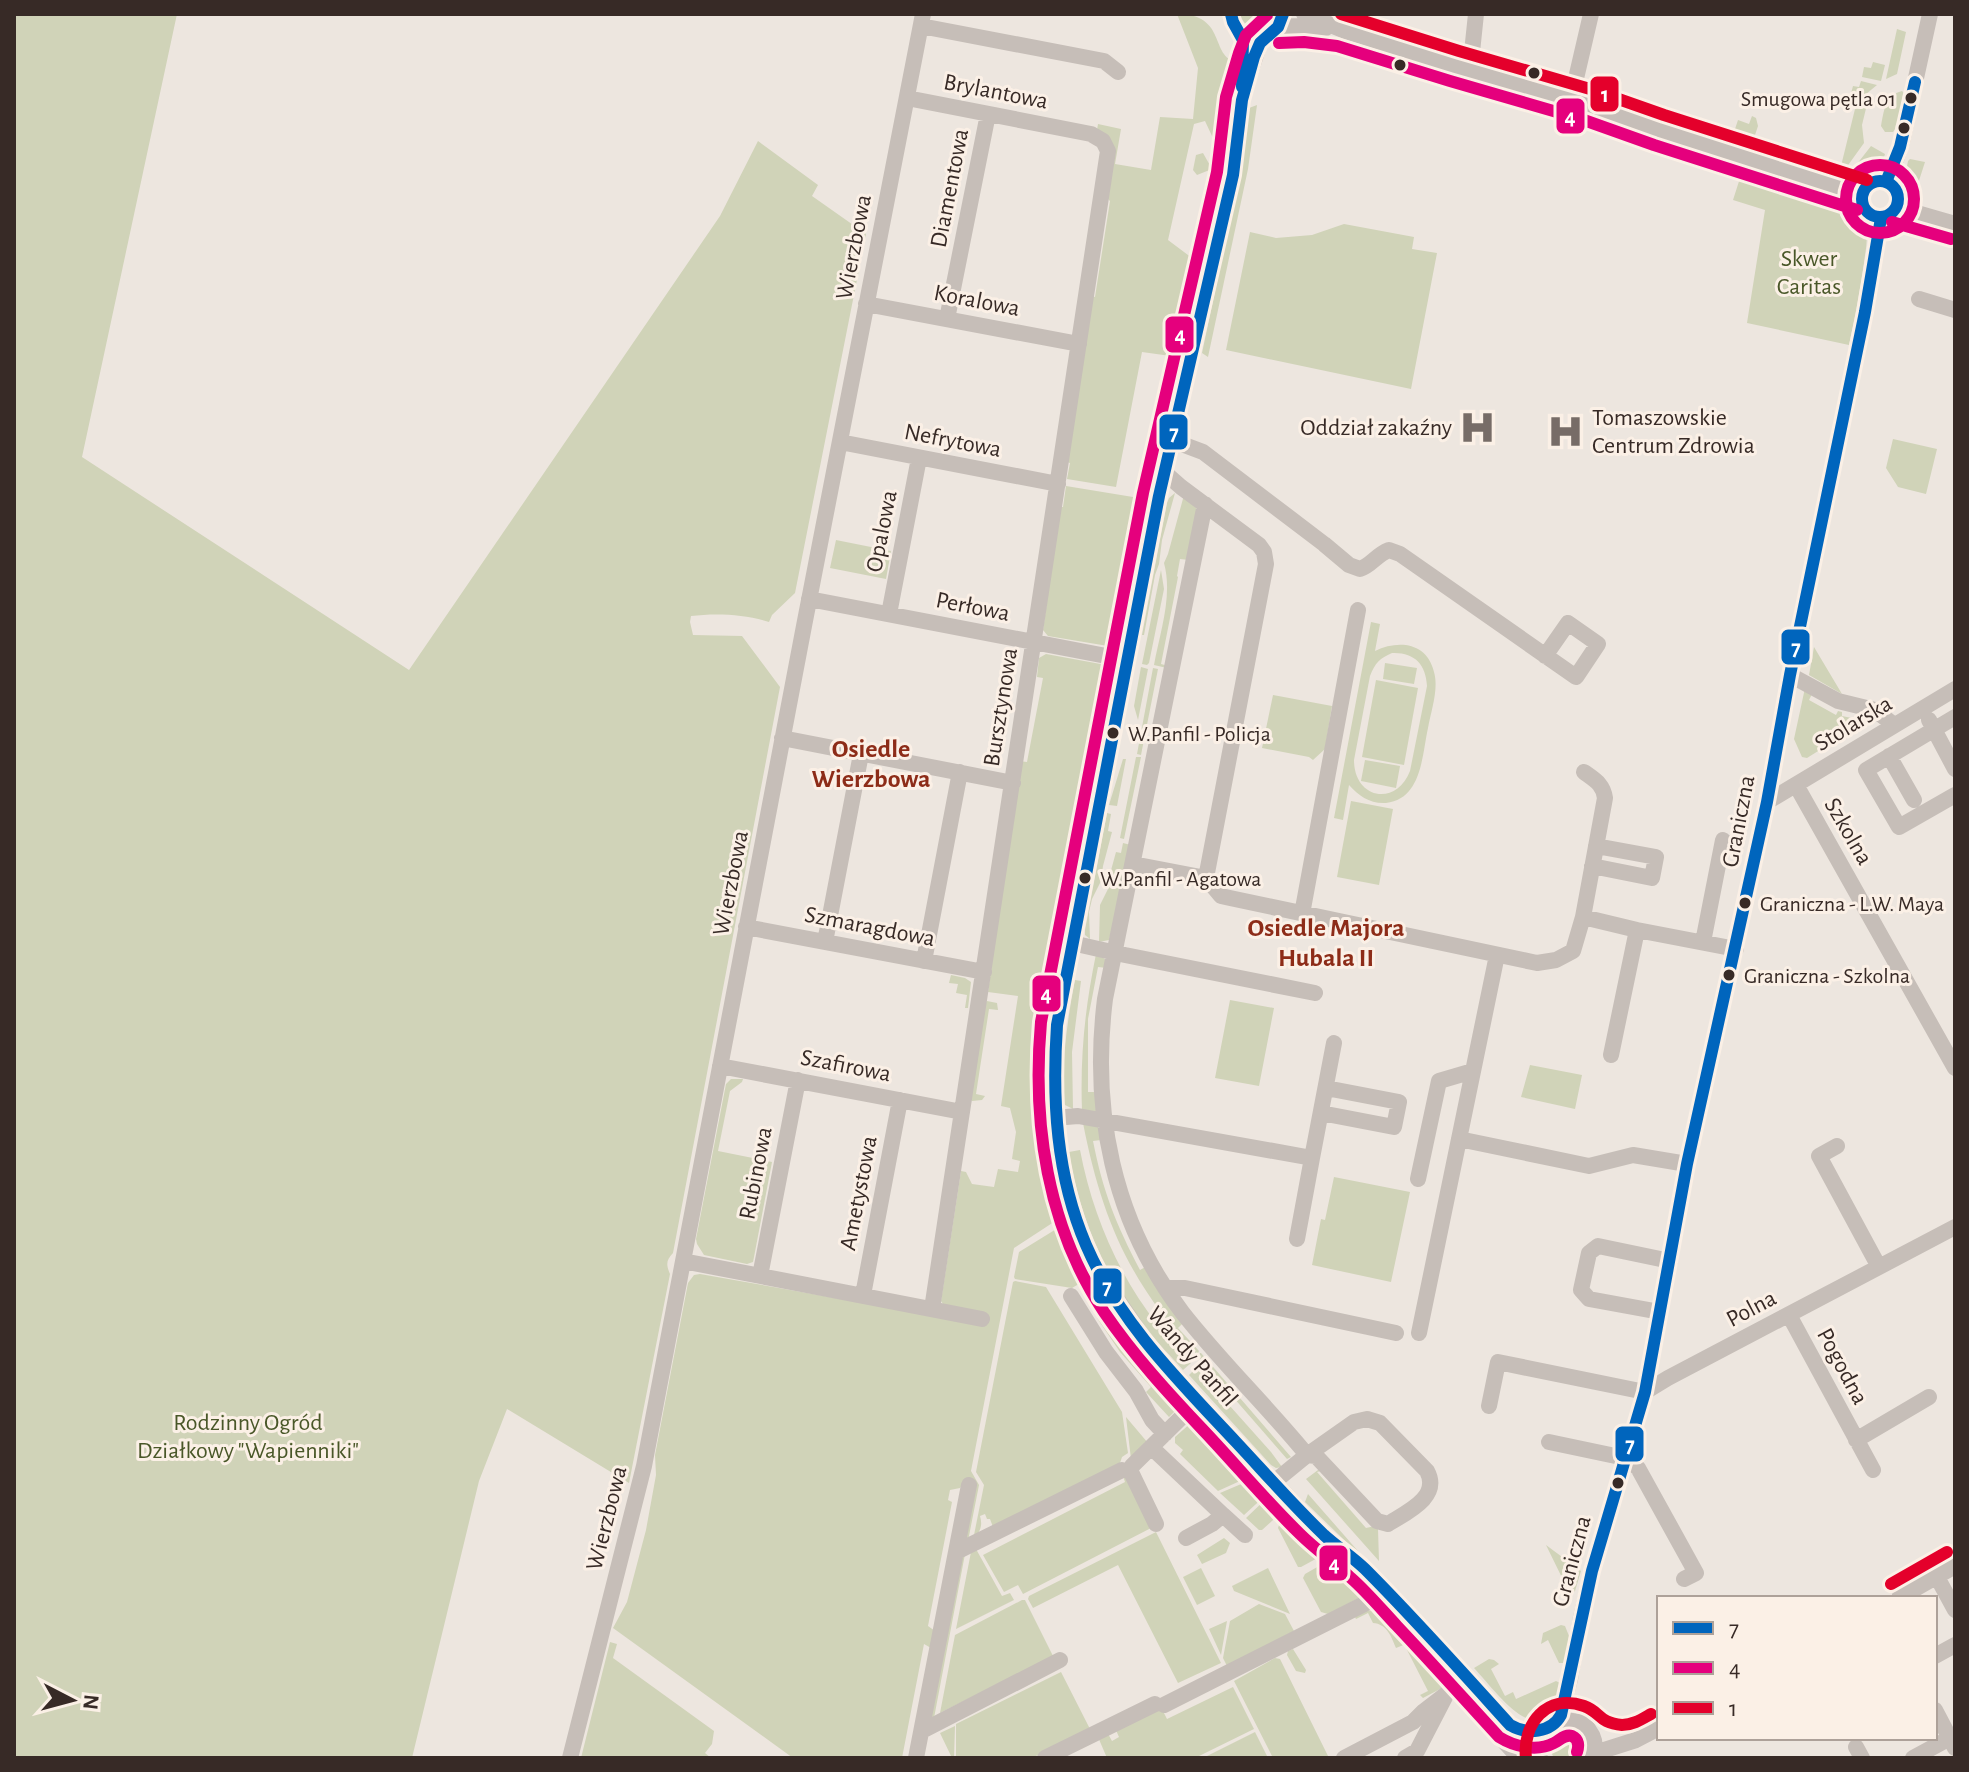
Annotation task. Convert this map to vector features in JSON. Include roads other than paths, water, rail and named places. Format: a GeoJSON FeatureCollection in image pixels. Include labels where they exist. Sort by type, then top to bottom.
{"type":"FeatureCollection","features":[{"type":"Feature","properties":{"kind":"street"},"geometry":{"type":"LineString","coordinates":[[1304,14],[1340,30],[1571,100],[1862,195]]}},
{"type":"Feature","properties":{"kind":"street"},"geometry":{"type":"LineString","coordinates":[[1458,14],[1476,16],[1470,71]]}},
{"type":"Feature","properties":{"kind":"street"},"geometry":{"type":"LineString","coordinates":[[1571,100],[1591,14]]}},
{"type":"Feature","properties":{"kind":"street"},"geometry":{"type":"LineString","coordinates":[[1886,182],[1902,142],[1930,14]]}},
{"type":"Feature","properties":{"kind":"street"},"geometry":{"type":"LineString","coordinates":[[1232,18],[1242,33],[1254,38],[1276,26],[1340,30]]}},
{"type":"Feature","properties":{"kind":"street","name":"Wandy Panfil"},"geometry":{"type":"LineString","coordinates":[[1232,18],[1243,40],[1242,100],[1233,175],[1164,472],[1057,1025],[1054,1118],[1065,1183],[1074,1215],[1102,1277],[1147,1343],[1382,1595],[1494,1731],[1541,1754]]}},
{"type":"Feature","properties":{"kind":"street"},"geometry":{"type":"LineString","coordinates":[[922,20],[1104,61],[1118,72]]}},
{"type":"Feature","properties":{"kind":"street","name":"Wierzbowa"},"geometry":{"type":"LineString","coordinates":[[570,1758],[644,1466],[922,20]]}},
{"type":"Feature","properties":{"kind":"street","name":"Wandy Panfil"},"geometry":{"type":"LineString","coordinates":[[1242,100],[1260,43],[1276,26]]}},
{"type":"Feature","properties":{"kind":"street","name":"Brylantowa"},"geometry":{"type":"LineString","coordinates":[[907,98],[1077,131]]}},
{"type":"Feature","properties":{"kind":"street","name":"Diamentowa"},"geometry":{"type":"LineString","coordinates":[[947,319],[988,114]]}},
{"type":"Feature","properties":{"kind":"street","name":"Bursztynowa"},"geometry":{"type":"LineString","coordinates":[[932,1309],[1108,151],[1098,136],[1077,131]]}},
{"type":"Feature","properties":{"kind":"street"},"geometry":{"type":"LineString","coordinates":[[1886,182],[1896,192],[1896,207],[1881,218],[1869,214],[1863,207],[1862,195],[1872,183],[1886,182]]}},
{"type":"Feature","properties":{"kind":"street"},"geometry":{"type":"LineString","coordinates":[[1896,207],[1955,224]]}},
{"type":"Feature","properties":{"kind":"street","name":"Graniczna"},"geometry":{"type":"LineString","coordinates":[[1541,1754],[1542,1739],[1561,1715],[1588,1587],[1645,1392],[1687,1164],[1736,949],[1786,785],[1775,754],[1865,312],[1881,218]]}},
{"type":"Feature","properties":{"kind":"street"},"geometry":{"type":"LineString","coordinates":[[1919,299],[1955,310]]}},
{"type":"Feature","properties":{"kind":"street","name":"Koralowa"},"geometry":{"type":"LineString","coordinates":[[866,304],[1079,344]]}},
{"type":"Feature","properties":{"kind":"street"},"geometry":{"type":"LineString","coordinates":[[1171,440],[1203,452],[1349,565],[1360,569],[1389,550],[1400,554],[1545,656]]}},
{"type":"Feature","properties":{"kind":"street","name":"Nefrytowa"},"geometry":{"type":"LineString","coordinates":[[840,442],[1058,484]]}},
{"type":"Feature","properties":{"kind":"street","name":"Opalowa"},"geometry":{"type":"LineString","coordinates":[[889,614],[919,458]]}},
{"type":"Feature","properties":{"kind":"street"},"geometry":{"type":"LineString","coordinates":[[1164,472],[1259,545],[1266,564],[1206,878]]}},
{"type":"Feature","properties":{"kind":"street"},"geometry":{"type":"LineString","coordinates":[[1205,504],[1102,1023],[1104,1120],[1111,1163],[1122,1201],[1140,1243],[1165,1288],[1205,1339],[1307,1455],[1316,1456],[1377,1521],[1388,1524],[1420,1503],[1431,1487],[1427,1471],[1380,1423],[1367,1419],[1354,1422],[1307,1455],[1274,1482]]}},
{"type":"Feature","properties":{"kind":"street","name":"Perłowa"},"geometry":{"type":"LineString","coordinates":[[809,599],[1127,660]]}},
{"type":"Feature","properties":{"kind":"street"},"geometry":{"type":"LineString","coordinates":[[1302,914],[1358,610]]}},
{"type":"Feature","properties":{"kind":"street"},"geometry":{"type":"LineString","coordinates":[[1790,675],[1838,701],[1875,710],[1894,725]]}},
{"type":"Feature","properties":{"kind":"street","name":"Stolarska"},"geometry":{"type":"LineString","coordinates":[[1786,785],[1955,689]]}},
{"type":"Feature","properties":{"kind":"street","name":"Stolarska"},"geometry":{"type":"LineString","coordinates":[[1922,709],[1955,769]]}},
{"type":"Feature","properties":{"kind":"street","name":"Stolarska"},"geometry":{"type":"LineString","coordinates":[[1955,717],[1866,770],[1899,827],[1955,795]]}},
{"type":"Feature","properties":{"kind":"street"},"geometry":{"type":"LineString","coordinates":[[782,738],[1013,783]]}},
{"type":"Feature","properties":{"kind":"street"},"geometry":{"type":"LineString","coordinates":[[825,942],[861,754]]}},
{"type":"Feature","properties":{"kind":"street","name":"Stolarska"},"geometry":{"type":"LineString","coordinates":[[1775,754],[1793,775],[1786,785]]}},
{"type":"Feature","properties":{"kind":"street","name":"Stolarska"},"geometry":{"type":"LineString","coordinates":[[1889,756],[1914,800]]}},
{"type":"Feature","properties":{"kind":"street"},"geometry":{"type":"LineString","coordinates":[[924,961],[960,772]]}},
{"type":"Feature","properties":{"kind":"street"},"geometry":{"type":"LineString","coordinates":[[1133,864],[1206,878],[1221,896],[1537,963],[1556,960],[1573,951],[1583,917],[1605,798],[1599,783],[1584,772]]}},
{"type":"Feature","properties":{"kind":"street","name":"Szkolna"},"geometry":{"type":"LineString","coordinates":[[1786,785],[1955,1068]]}},
{"type":"Feature","properties":{"kind":"street","name":"Graniczna"},"geometry":{"type":"LineString","coordinates":[[1703,942],[1723,840]]}},
{"type":"Feature","properties":{"kind":"street"},"geometry":{"type":"LineString","coordinates":[[1592,866],[1652,878],[1656,857],[1596,846]]}},
{"type":"Feature","properties":{"kind":"street"},"geometry":{"type":"LineString","coordinates":[[1583,917],[1736,949]]}},
{"type":"Feature","properties":{"kind":"street","name":"Szmaragdowa"},"geometry":{"type":"LineString","coordinates":[[746,927],[984,972]]}},
{"type":"Feature","properties":{"kind":"street"},"geometry":{"type":"LineString","coordinates":[[1611,1055],[1637,930]]}},
{"type":"Feature","properties":{"kind":"street"},"geometry":{"type":"LineString","coordinates":[[1072,943],[1315,993]]}},
{"type":"Feature","properties":{"kind":"street"},"geometry":{"type":"LineString","coordinates":[[1419,1333],[1497,955]]}},
{"type":"Feature","properties":{"kind":"street"},"geometry":{"type":"LineString","coordinates":[[1297,1239],[1334,1043]]}},
{"type":"Feature","properties":{"kind":"street","name":"Szafirowa"},"geometry":{"type":"LineString","coordinates":[[720,1066],[962,1112]]}},
{"type":"Feature","properties":{"kind":"street"},"geometry":{"type":"LineString","coordinates":[[1418,1179],[1439,1081],[1473,1071]]}},
{"type":"Feature","properties":{"kind":"street","name":"Rubinowa"},"geometry":{"type":"LineString","coordinates":[[760,1276],[798,1080]]}},
{"type":"Feature","properties":{"kind":"street"},"geometry":{"type":"LineString","coordinates":[[1321,1113],[1394,1127],[1399,1102],[1326,1088]]}},
{"type":"Feature","properties":{"kind":"street","name":"Ametystowa"},"geometry":{"type":"LineString","coordinates":[[863,1295],[900,1100]]}},
{"type":"Feature","properties":{"kind":"street"},"geometry":{"type":"LineString","coordinates":[[1054,1118],[1078,1116],[1104,1120],[1312,1158]]}},
{"type":"Feature","properties":{"kind":"street"},"geometry":{"type":"LineString","coordinates":[[1459,1139],[1589,1166],[1633,1155],[1687,1164]]}},
{"type":"Feature","properties":{"kind":"street"},"geometry":{"type":"LineString","coordinates":[[1837,1146],[1819,1156],[1879,1267]]}},
{"type":"Feature","properties":{"kind":"street","name":"Polna"},"geometry":{"type":"LineString","coordinates":[[1645,1392],[1955,1227]]}},
{"type":"Feature","properties":{"kind":"street"},"geometry":{"type":"LineString","coordinates":[[1660,1312],[1589,1299],[1581,1290],[1589,1253],[1598,1246],[1670,1261]]}},
{"type":"Feature","properties":{"kind":"street"},"geometry":{"type":"LineString","coordinates":[[683,1261],[982,1319]]}},
{"type":"Feature","properties":{"kind":"street"},"geometry":{"type":"LineString","coordinates":[[1165,1288],[1185,1288],[1396,1333]]}},
{"type":"Feature","properties":{"kind":"street"},"geometry":{"type":"LineString","coordinates":[[1071,1296],[1106,1352],[1136,1391],[1152,1420],[1165,1434]]}},
{"type":"Feature","properties":{"kind":"street","name":"Pogodna"},"geometry":{"type":"LineString","coordinates":[[1789,1315],[1873,1470]]}},
{"type":"Feature","properties":{"kind":"street"},"geometry":{"type":"LineString","coordinates":[[1489,1406],[1498,1362],[1645,1392]]}},
{"type":"Feature","properties":{"kind":"street","name":"Pogodna"},"geometry":{"type":"LineString","coordinates":[[1856,1440],[1929,1397]]}},
{"type":"Feature","properties":{"kind":"street"},"geometry":{"type":"LineString","coordinates":[[1156,1524],[1130,1470],[1198,1401]]}},
{"type":"Feature","properties":{"kind":"street"},"geometry":{"type":"LineString","coordinates":[[1549,1442],[1625,1458],[1638,1468],[1696,1573],[1684,1579]]}},
{"type":"Feature","properties":{"kind":"street"},"geometry":{"type":"LineString","coordinates":[[1151,1447],[1245,1535]]}},
{"type":"Feature","properties":{"kind":"street"},"geometry":{"type":"LineString","coordinates":[[956,1552],[1122,1470]]}},
{"type":"Feature","properties":{"kind":"street"},"geometry":{"type":"LineString","coordinates":[[916,1758],[969,1485]]}},
{"type":"Feature","properties":{"kind":"street"},"geometry":{"type":"LineString","coordinates":[[1186,1538],[1223,1515]]}},
{"type":"Feature","properties":{"kind":"street"},"geometry":{"type":"LineString","coordinates":[[1903,1596],[1955,1566]]}},
{"type":"Feature","properties":{"kind":"street"},"geometry":{"type":"LineString","coordinates":[[1937,1577],[1955,1610]]}},
{"type":"Feature","properties":{"kind":"street"},"geometry":{"type":"LineString","coordinates":[[1045,1758],[1382,1595]]}},
{"type":"Feature","properties":{"kind":"street"},"geometry":{"type":"LineString","coordinates":[[1937,1655],[1955,1645]]}},
{"type":"Feature","properties":{"kind":"street"},"geometry":{"type":"LineString","coordinates":[[922,1731],[1060,1660]]}},
{"type":"Feature","properties":{"kind":"street","name":"Graniczna"},"geometry":{"type":"LineString","coordinates":[[1570,1679],[1571,1703],[1595,1745],[1594,1755]]}},
{"type":"Feature","properties":{"kind":"street"},"geometry":{"type":"LineString","coordinates":[[1344,1758],[1413,1722],[1455,1681]]}},
{"type":"Feature","properties":{"kind":"street"},"geometry":{"type":"LineString","coordinates":[[1405,1758],[1417,1751],[1455,1681]]}},
{"type":"Feature","properties":{"kind":"street","name":"Wandy Panfil"},"geometry":{"type":"LineString","coordinates":[[1455,1681],[1517,1729],[1528,1731],[1566,1720],[1598,1737],[1626,1742]]}},
{"type":"Feature","properties":{"kind":"street"},"geometry":{"type":"LineString","coordinates":[[1913,1758],[1952,1743],[1937,1714]]}},
{"type":"Feature","properties":{"kind":"street"},"geometry":{"type":"LineString","coordinates":[[1594,1755],[1657,1729]]}},
{"type":"Feature","properties":{"kind":"street"},"geometry":{"type":"LineString","coordinates":[[1494,1731],[1519,1758]]}},
{"type":"Feature","properties":{"kind":"place","name":"Smugowa pętla 01"},"geometry":{"type":"Point","coordinates":[1911,98]}},
{"type":"Feature","properties":{"kind":"place","name":"Oddział zakaźny"},"geometry":{"type":"Point","coordinates":[1478,427]}},
{"type":"Feature","properties":{"kind":"place","name":"Tomaszowskie Centrum Zdrowia"},"geometry":{"type":"Point","coordinates":[1566,431]}},
{"type":"Feature","properties":{"kind":"place","name":"W.Panfil - Policja"},"geometry":{"type":"Point","coordinates":[1113,733]}},
{"type":"Feature","properties":{"kind":"place","name":"W.Panfil - Agatowa"},"geometry":{"type":"Point","coordinates":[1085,878]}},
{"type":"Feature","properties":{"kind":"place","name":"Graniczna - L.W. Maya"},"geometry":{"type":"Point","coordinates":[1745,903]}},
{"type":"Feature","properties":{"kind":"place","name":"Graniczna - Szkolna"},"geometry":{"type":"Point","coordinates":[1729,975]}},
{"type":"Feature","properties":{"kind":"district","name":"Osiedle Wierzbowa"},"geometry":{"type":"Point","coordinates":[871,763]}},
{"type":"Feature","properties":{"kind":"district","name":"Osiedle Majora Hubala II"},"geometry":{"type":"Point","coordinates":[1326,942]}},
{"type":"Feature","properties":{"kind":"park label","name":"Skwer Caritas"},"geometry":{"type":"Point","coordinates":[1809,272]}},
{"type":"Feature","properties":{"kind":"park label","name":"Rodzinny Ogród Działkowy \"Wapienniki\""},"geometry":{"type":"Point","coordinates":[248,1436]}}]}
